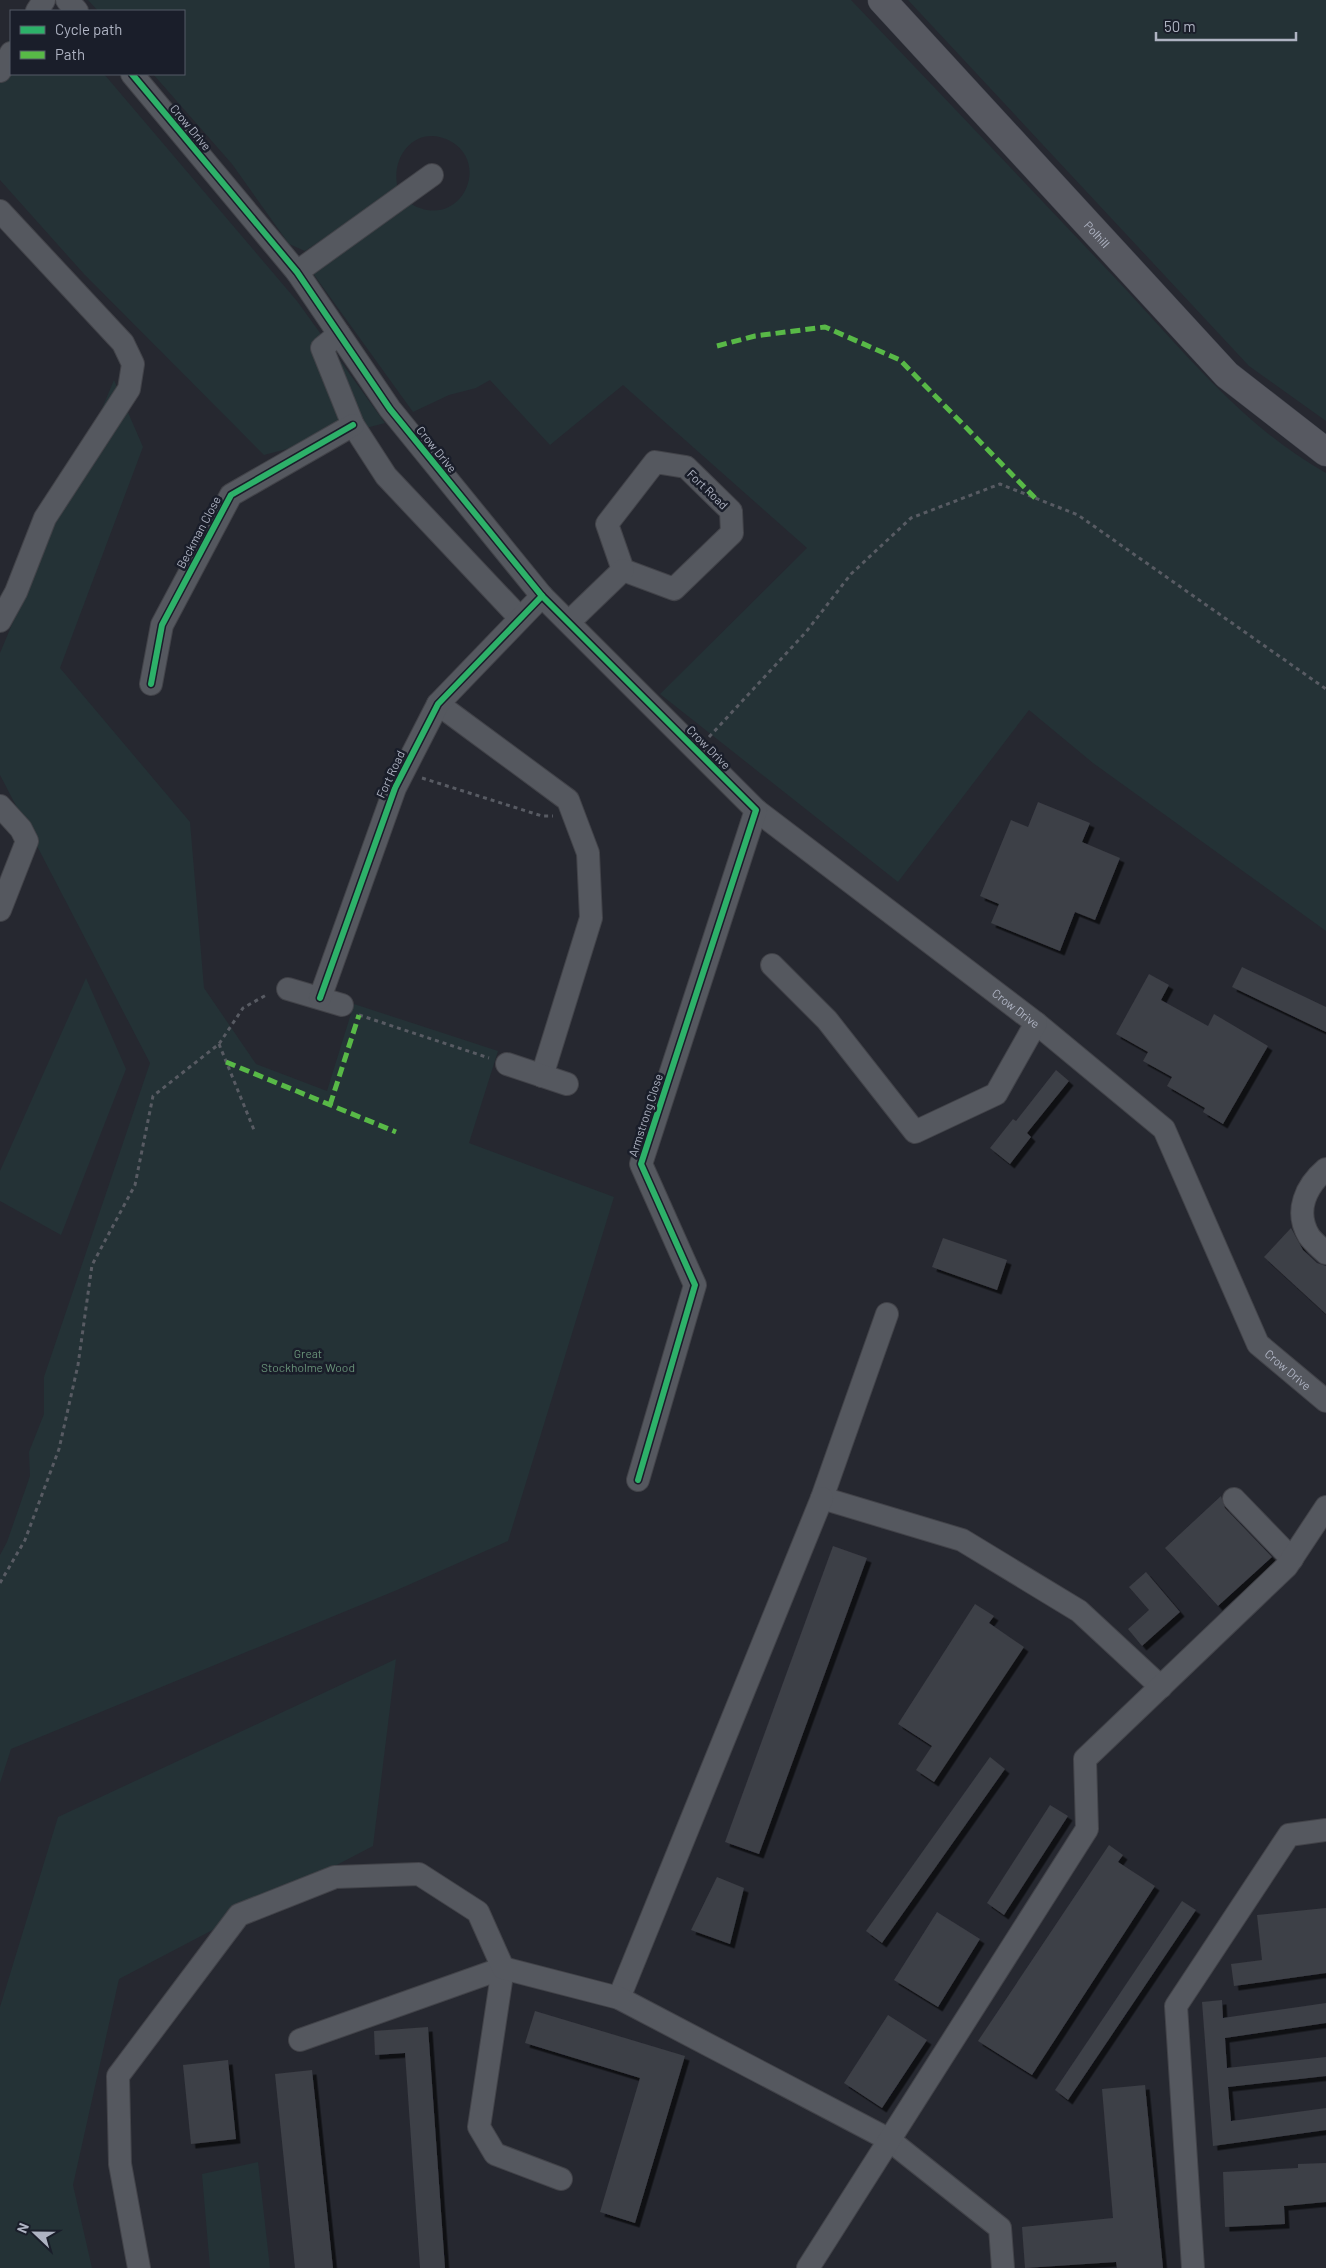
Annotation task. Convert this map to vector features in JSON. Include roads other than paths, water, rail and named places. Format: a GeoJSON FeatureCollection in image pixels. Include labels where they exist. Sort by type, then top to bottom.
{"type":"FeatureCollection","features":[{"type":"Feature","properties":{"kind":"main road","name":"Polhill"},"geometry":{"type":"LineString","coordinates":[[882,0],[1226,376],[1326,452]]}},
{"type":"Feature","properties":{"kind":"street"},"geometry":{"type":"LineString","coordinates":[[67,0],[76,10]]}},
{"type":"Feature","properties":{"kind":"street"},"geometry":{"type":"LineString","coordinates":[[0,71],[10,55]]}},
{"type":"Feature","properties":{"kind":"street","name":"Crow Drive"},"geometry":{"type":"LineString","coordinates":[[133,75],[297,272],[390,409],[542,596],[756,810],[1036,1023],[1164,1129],[1258,1344],[1326,1401]]}},
{"type":"Feature","properties":{"kind":"street"},"geometry":{"type":"LineString","coordinates":[[297,272],[432,175]]}},
{"type":"Feature","properties":{"kind":"street"},"geometry":{"type":"LineString","coordinates":[[0,211],[123,343],[133,364],[129,389],[46,518],[16,592],[0,621]]}},
{"type":"Feature","properties":{"kind":"street"},"geometry":{"type":"LineString","coordinates":[[339,334],[322,348],[353,424],[386,476],[520,618]]}},
{"type":"Feature","properties":{"kind":"street","name":"Beckman Close"},"geometry":{"type":"LineString","coordinates":[[151,684],[162,625],[231,495],[353,424]]}},
{"type":"Feature","properties":{"kind":"street","name":"Fort Road"},"geometry":{"type":"LineString","coordinates":[[656,462],[686,467],[731,511],[732,533],[674,590],[623,570],[607,524],[656,462]]}},
{"type":"Feature","properties":{"kind":"street"},"geometry":{"type":"LineString","coordinates":[[569,622],[623,570]]}},
{"type":"Feature","properties":{"kind":"street","name":"Fort Road"},"geometry":{"type":"LineString","coordinates":[[320,998],[395,788],[438,704],[542,596]]}},
{"type":"Feature","properties":{"kind":"street"},"geometry":{"type":"LineString","coordinates":[[438,704],[568,800],[588,853],[590,918],[542,1076]]}},
{"type":"Feature","properties":{"kind":"street"},"geometry":{"type":"LineString","coordinates":[[0,806],[21,829],[26,841],[0,910]]}},
{"type":"Feature","properties":{"kind":"street","name":"Armstrong Close"},"geometry":{"type":"LineString","coordinates":[[638,1480],[695,1285],[641,1164],[756,810]]}},
{"type":"Feature","properties":{"kind":"street"},"geometry":{"type":"LineString","coordinates":[[772,965],[827,1020],[916,1132],[996,1094],[1036,1023]]}},
{"type":"Feature","properties":{"kind":"street"},"geometry":{"type":"LineString","coordinates":[[288,989],[342,1005]]}},
{"type":"Feature","properties":{"kind":"street"},"geometry":{"type":"LineString","coordinates":[[507,1064],[567,1084]]}},
{"type":"Feature","properties":{"kind":"street"},"geometry":{"type":"LineString","coordinates":[[1326,1169],[1312,1181],[1302,1204],[1304,1222],[1309,1237],[1326,1253]]}},
{"type":"Feature","properties":{"kind":"street"},"geometry":{"type":"LineString","coordinates":[[619,1998],[822,1498],[887,1314]]}},
{"type":"Feature","properties":{"kind":"street"},"geometry":{"type":"LineString","coordinates":[[822,1498],[962,1540],[1079,1611],[1160,1687]]}},
{"type":"Feature","properties":{"kind":"street"},"geometry":{"type":"LineString","coordinates":[[1234,1499],[1292,1559]]}},
{"type":"Feature","properties":{"kind":"street"},"geometry":{"type":"LineString","coordinates":[[808,2268],[1087,1829],[1085,1759],[1287,1566],[1326,1507]]}},
{"type":"Feature","properties":{"kind":"street"},"geometry":{"type":"LineString","coordinates":[[1194,2268],[1176,2006],[1289,1835],[1326,1830]]}},
{"type":"Feature","properties":{"kind":"street"},"geometry":{"type":"LineString","coordinates":[[140,2268],[120,2164],[118,2076],[238,1915],[336,1877],[419,1874],[478,1912],[503,1968],[479,2127],[495,2154],[561,2179]]}},
{"type":"Feature","properties":{"kind":"street"},"geometry":{"type":"LineString","coordinates":[[300,2040],[503,1968],[619,1998],[888,2140],[1000,2228],[1003,2268]]}},
{"type":"Feature","properties":{"kind":"park label","name":"Great Stockholme Wood"},"geometry":{"type":"Point","coordinates":[308,1360]}}]}
